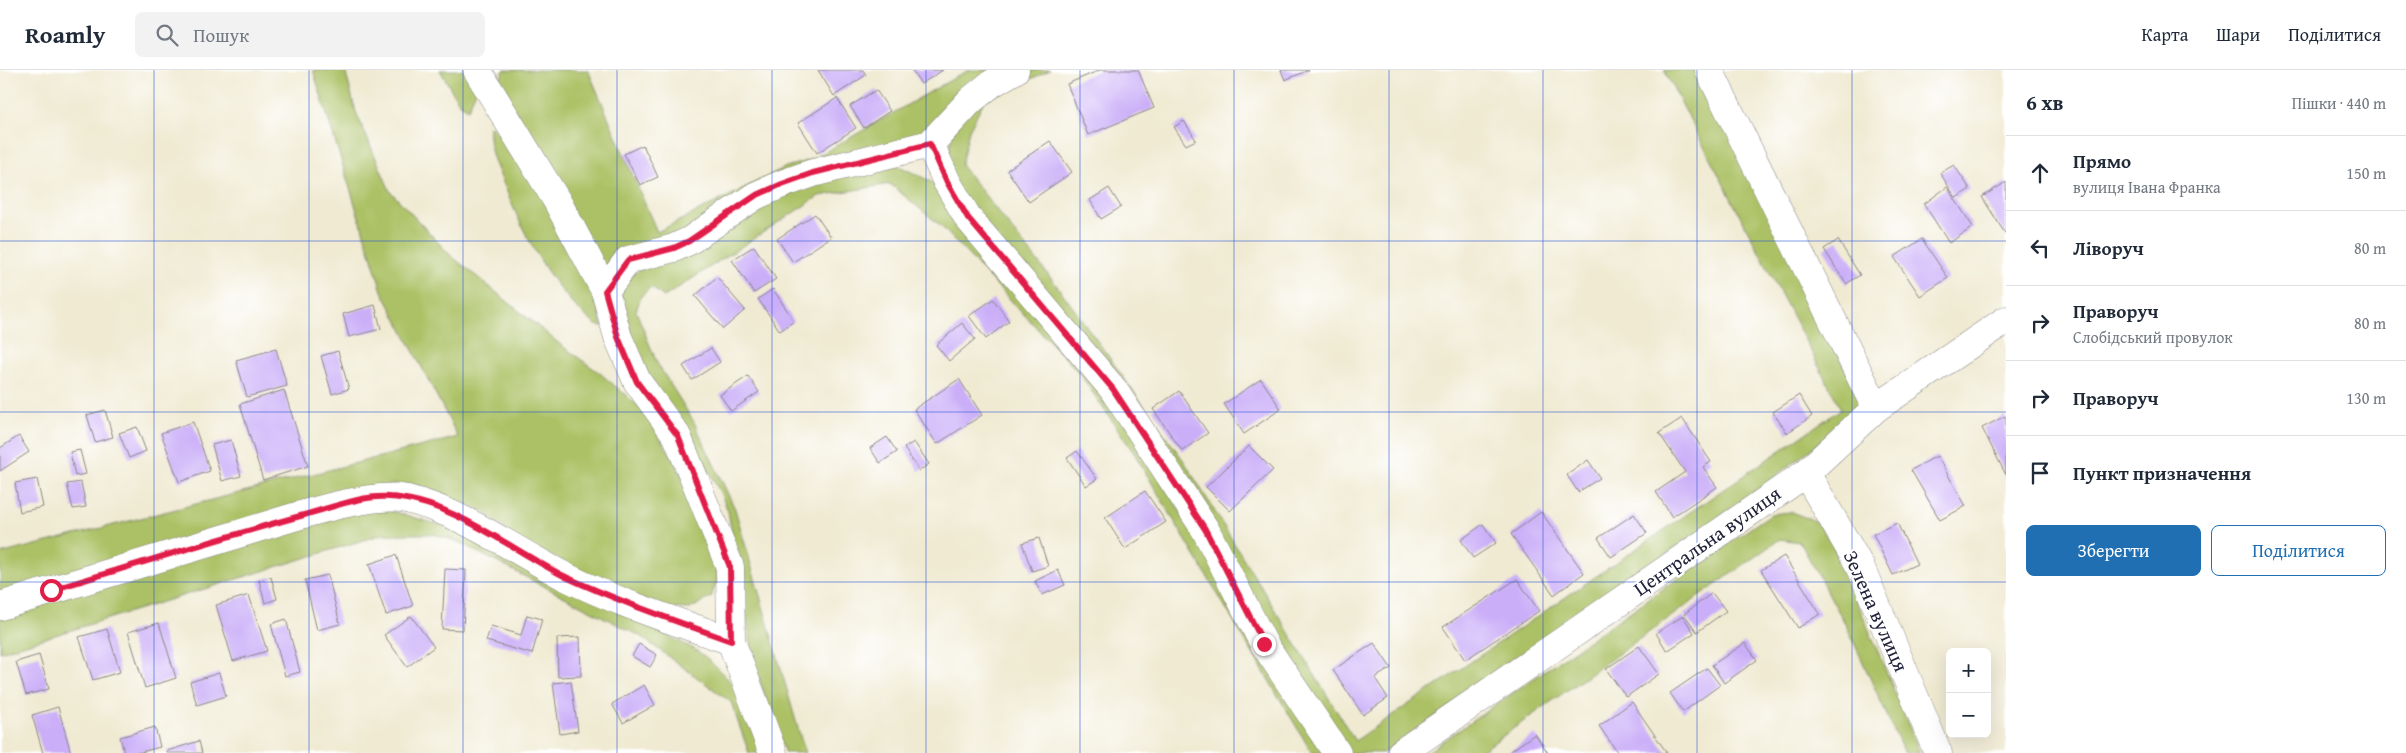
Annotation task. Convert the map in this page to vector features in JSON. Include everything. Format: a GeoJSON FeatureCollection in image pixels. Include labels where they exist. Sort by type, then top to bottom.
{"type":"FeatureCollection","features":[{"type":"Feature","properties":{"kind":"street"},"geometry":{"type":"LineString","coordinates":[[605,291],[628,260],[674,248],[689,241],[755,196],[813,173],[930,144],[971,100],[991,84],[1015,70]]}},
{"type":"Feature","properties":{"kind":"street"},"geometry":{"type":"LineString","coordinates":[[1709,70],[1876,408]]}},
{"type":"Feature","properties":{"kind":"street"},"geometry":{"type":"LineString","coordinates":[[480,71],[557,201],[605,291],[618,337],[637,382],[678,436],[730,567],[731,641],[773,753]]}},
{"type":"Feature","properties":{"kind":"street"},"geometry":{"type":"LineString","coordinates":[[930,144],[947,182],[968,218],[1113,389],[1205,529],[1264,644],[1337,753]]}},
{"type":"Feature","properties":{"kind":"street","name":"Центральна вулиця"},"geometry":{"type":"LineString","coordinates":[[1402,753],[1806,472],[1876,408],[2006,320]]}},
{"type":"Feature","properties":{"kind":"street","name":"Зелена вулиця"},"geometry":{"type":"LineString","coordinates":[[1806,472],[1861,568],[1938,753]]}},
{"type":"Feature","properties":{"kind":"street"},"geometry":{"type":"LineString","coordinates":[[0,606],[277,523],[362,500],[387,496],[406,499],[460,517],[566,576],[634,607],[731,641]]}},
{"type":"Feature","properties":{"kind":"green space"},"geometry":{"type":"Polygon","coordinates":[[[313,70],[345,70],[356,112],[390,191],[449,254],[561,345],[601,374],[642,409],[670,453],[704,518],[718,579],[711,597],[690,609],[658,608],[516,539],[483,511],[420,486],[394,484],[0,597],[0,554],[458,437],[382,291],[313,70]]]}},
{"type":"Feature","properties":{"kind":"green space"},"geometry":{"type":"Polygon","coordinates":[[[440,70],[465,70],[476,91],[468,109],[459,103],[440,70]]]}},
{"type":"Feature","properties":{"kind":"green space"},"geometry":{"type":"Polygon","coordinates":[[[504,70],[588,70],[657,232],[786,167],[813,159],[963,73],[970,70],[1001,70],[930,131],[608,274],[499,82],[504,70]]]}},
{"type":"Feature","properties":{"kind":"green space"},"geometry":{"type":"Polygon","coordinates":[[[1024,70],[1050,70],[984,101],[969,130],[961,165],[1061,291],[1184,461],[1355,741],[1841,409],[1664,70],[1702,70],[1859,397],[1860,407],[1855,416],[1742,501],[1383,753],[1344,753],[1264,635],[1201,515],[1122,398],[1084,345],[962,200],[952,182],[948,160],[949,151],[954,131],[963,113],[973,102],[987,92],[1024,70]]]}},
{"type":"Feature","properties":{"kind":"green space"},"geometry":{"type":"Polygon","coordinates":[[[489,125],[511,146],[592,279],[602,326],[596,325],[566,296],[531,244],[495,164],[489,141],[489,125]]]}},
{"type":"Feature","properties":{"kind":"green space"},"geometry":{"type":"Polygon","coordinates":[[[897,165],[930,181],[940,189],[1109,395],[1328,753],[1312,753],[1134,453],[1080,374],[941,226],[890,184],[819,196],[664,297],[651,287],[641,296],[636,311],[657,363],[694,422],[735,509],[805,753],[785,753],[755,667],[728,511],[699,453],[662,397],[635,350],[617,283],[785,187],[897,165]]]}},
{"type":"Feature","properties":{"kind":"green space"},"geometry":{"type":"Polygon","coordinates":[[[357,509],[395,512],[450,528],[694,649],[707,658],[735,686],[763,753],[749,753],[731,702],[640,636],[456,541],[433,534],[383,534],[0,652],[0,616],[357,509]]]}},
{"type":"Feature","properties":{"kind":"green space"},"geometry":{"type":"Polygon","coordinates":[[[1791,512],[1815,521],[1834,546],[1920,753],[1904,753],[1847,627],[1800,542],[1780,539],[1479,753],[1426,753],[1771,514],[1791,512]]]}},
{"type":"Feature","properties":{"kind":"building"},"geometry":{"type":"Polygon","coordinates":[[[818,70],[863,70],[866,75],[834,96],[818,70]]]}},
{"type":"Feature","properties":{"kind":"building"},"geometry":{"type":"Polygon","coordinates":[[[912,70],[943,70],[921,84],[912,70]]]}},
{"type":"Feature","properties":{"kind":"building"},"geometry":{"type":"Polygon","coordinates":[[[1100,70],[1138,70],[1154,108],[1088,135],[1067,84],[1100,70]]]}},
{"type":"Feature","properties":{"kind":"building"},"geometry":{"type":"Polygon","coordinates":[[[1281,70],[1309,70],[1285,80],[1281,70]]]}},
{"type":"Feature","properties":{"kind":"building"},"geometry":{"type":"Polygon","coordinates":[[[876,90],[890,111],[864,128],[850,106],[876,90]]]}},
{"type":"Feature","properties":{"kind":"building"},"geometry":{"type":"Polygon","coordinates":[[[837,98],[856,128],[817,153],[798,123],[837,98]]]}},
{"type":"Feature","properties":{"kind":"building"},"geometry":{"type":"Polygon","coordinates":[[[1184,121],[1196,140],[1186,145],[1174,127],[1184,121]]]}},
{"type":"Feature","properties":{"kind":"building"},"geometry":{"type":"Polygon","coordinates":[[[1050,141],[1072,172],[1029,202],[1007,170],[1050,141]]]}},
{"type":"Feature","properties":{"kind":"building"},"geometry":{"type":"Polygon","coordinates":[[[643,145],[658,177],[640,185],[624,154],[643,145]]]}},
{"type":"Feature","properties":{"kind":"building"},"geometry":{"type":"Polygon","coordinates":[[[1954,165],[1970,189],[1956,198],[1940,173],[1954,165]]]}},
{"type":"Feature","properties":{"kind":"building"},"geometry":{"type":"Polygon","coordinates":[[[2006,182],[2006,235],[1982,197],[2006,182]]]}},
{"type":"Feature","properties":{"kind":"building"},"geometry":{"type":"Polygon","coordinates":[[[1947,187],[1973,227],[1949,243],[1924,204],[1947,187]]]}},
{"type":"Feature","properties":{"kind":"building"},"geometry":{"type":"Polygon","coordinates":[[[1109,188],[1121,207],[1101,219],[1090,200],[1109,188]]]}},
{"type":"Feature","properties":{"kind":"building"},"geometry":{"type":"Polygon","coordinates":[[[815,214],[831,237],[793,262],[777,239],[815,214]]]}},
{"type":"Feature","properties":{"kind":"building"},"geometry":{"type":"Polygon","coordinates":[[[1922,239],[1948,278],[1920,296],[1894,257],[1922,239]]]}},
{"type":"Feature","properties":{"kind":"building"},"geometry":{"type":"Polygon","coordinates":[[[1838,240],[1860,275],[1846,284],[1824,249],[1838,240]]]}},
{"type":"Feature","properties":{"kind":"building"},"geometry":{"type":"Polygon","coordinates":[[[754,246],[776,279],[754,293],[732,260],[754,246]]]}},
{"type":"Feature","properties":{"kind":"building"},"geometry":{"type":"Polygon","coordinates":[[[717,277],[745,310],[723,329],[695,296],[717,277]]]}},
{"type":"Feature","properties":{"kind":"building"},"geometry":{"type":"Polygon","coordinates":[[[773,289],[794,321],[780,331],[758,299],[773,289]]]}},
{"type":"Feature","properties":{"kind":"building"},"geometry":{"type":"Polygon","coordinates":[[[993,299],[1009,321],[986,339],[969,316],[993,299]]]}},
{"type":"Feature","properties":{"kind":"building"},"geometry":{"type":"Polygon","coordinates":[[[375,305],[381,329],[349,337],[343,314],[375,305]]]}},
{"type":"Feature","properties":{"kind":"building"},"geometry":{"type":"Polygon","coordinates":[[[962,323],[975,339],[949,361],[936,345],[962,323]]]}},
{"type":"Feature","properties":{"kind":"building"},"geometry":{"type":"Polygon","coordinates":[[[711,348],[720,362],[692,380],[683,366],[711,348]]]}},
{"type":"Feature","properties":{"kind":"building"},"geometry":{"type":"Polygon","coordinates":[[[276,349],[287,386],[247,397],[236,360],[276,349]]]}},
{"type":"Feature","properties":{"kind":"building"},"geometry":{"type":"Polygon","coordinates":[[[338,351],[349,389],[332,394],[321,356],[338,351]]]}},
{"type":"Feature","properties":{"kind":"building"},"geometry":{"type":"Polygon","coordinates":[[[748,376],[759,392],[731,411],[720,395],[748,376]]]}},
{"type":"Feature","properties":{"kind":"building"},"geometry":{"type":"Polygon","coordinates":[[[959,379],[982,415],[937,444],[914,409],[959,379]]]}},
{"type":"Feature","properties":{"kind":"building"},"geometry":{"type":"Polygon","coordinates":[[[1261,379],[1281,409],[1244,434],[1224,404],[1261,379]]]}},
{"type":"Feature","properties":{"kind":"building"},"geometry":{"type":"Polygon","coordinates":[[[284,390],[308,466],[263,480],[240,404],[284,390]]]}},
{"type":"Feature","properties":{"kind":"building"},"geometry":{"type":"Polygon","coordinates":[[[1179,391],[1208,433],[1182,451],[1153,409],[1179,391]]]}},
{"type":"Feature","properties":{"kind":"building"},"geometry":{"type":"Polygon","coordinates":[[[1799,395],[1812,416],[1787,433],[1773,412],[1799,395]]]}},
{"type":"Feature","properties":{"kind":"building"},"geometry":{"type":"Polygon","coordinates":[[[105,410],[113,437],[95,442],[87,415],[105,410]]]}},
{"type":"Feature","properties":{"kind":"building"},"geometry":{"type":"Polygon","coordinates":[[[2005,416],[2006,418],[2006,475],[1982,428],[2005,416]]]}},
{"type":"Feature","properties":{"kind":"building"},"geometry":{"type":"Polygon","coordinates":[[[1682,418],[1711,462],[1703,467],[1717,487],[1672,517],[1656,492],[1685,472],[1659,433],[1682,418]]]}},
{"type":"Feature","properties":{"kind":"building"},"geometry":{"type":"Polygon","coordinates":[[[193,422],[210,471],[179,482],[161,433],[193,422]]]}},
{"type":"Feature","properties":{"kind":"building"},"geometry":{"type":"Polygon","coordinates":[[[137,427],[146,451],[129,458],[119,433],[137,427]]]}},
{"type":"Feature","properties":{"kind":"building"},"geometry":{"type":"Polygon","coordinates":[[[19,436],[29,452],[0,471],[0,448],[19,436]]]}},
{"type":"Feature","properties":{"kind":"building"},"geometry":{"type":"Polygon","coordinates":[[[887,437],[897,452],[880,463],[870,448],[887,437]]]}},
{"type":"Feature","properties":{"kind":"building"},"geometry":{"type":"Polygon","coordinates":[[[231,440],[241,476],[222,481],[212,445],[231,440]]]}},
{"type":"Feature","properties":{"kind":"building"},"geometry":{"type":"Polygon","coordinates":[[[914,442],[929,464],[919,471],[904,448],[914,442]]]}},
{"type":"Feature","properties":{"kind":"building"},"geometry":{"type":"Polygon","coordinates":[[[1249,446],[1273,470],[1230,511],[1206,487],[1249,446]]]}},
{"type":"Feature","properties":{"kind":"building"},"geometry":{"type":"Polygon","coordinates":[[[80,450],[86,474],[75,476],[70,452],[80,450]]]}},
{"type":"Feature","properties":{"kind":"building"},"geometry":{"type":"Polygon","coordinates":[[[1077,451],[1097,479],[1086,486],[1067,458],[1077,451]]]}},
{"type":"Feature","properties":{"kind":"building"},"geometry":{"type":"Polygon","coordinates":[[[1937,456],[1966,506],[1940,520],[1911,470],[1937,456]]]}},
{"type":"Feature","properties":{"kind":"building"},"geometry":{"type":"Polygon","coordinates":[[[1588,460],[1600,478],[1578,492],[1567,475],[1588,460]]]}},
{"type":"Feature","properties":{"kind":"building"},"geometry":{"type":"Polygon","coordinates":[[[37,479],[43,507],[20,512],[15,483],[37,479]]]}},
{"type":"Feature","properties":{"kind":"building"},"geometry":{"type":"Polygon","coordinates":[[[81,482],[86,507],[73,509],[67,484],[81,482]]]}},
{"type":"Feature","properties":{"kind":"building"},"geometry":{"type":"Polygon","coordinates":[[[1145,491],[1166,522],[1125,549],[1105,518],[1145,491]]]}},
{"type":"Feature","properties":{"kind":"building"},"geometry":{"type":"Polygon","coordinates":[[[1541,512],[1584,573],[1554,595],[1511,534],[1541,512]]]}},
{"type":"Feature","properties":{"kind":"building"},"geometry":{"type":"Polygon","coordinates":[[[1634,514],[1647,533],[1611,557],[1598,538],[1634,514]]]}},
{"type":"Feature","properties":{"kind":"building"},"geometry":{"type":"Polygon","coordinates":[[[1897,523],[1917,564],[1893,575],[1873,534],[1897,523]]]}},
{"type":"Feature","properties":{"kind":"building"},"geometry":{"type":"Polygon","coordinates":[[[1483,524],[1496,543],[1473,558],[1461,540],[1483,524]]]}},
{"type":"Feature","properties":{"kind":"building"},"geometry":{"type":"Polygon","coordinates":[[[1039,538],[1048,566],[1032,571],[1022,543],[1039,538]]]}},
{"type":"Feature","properties":{"kind":"building"},"geometry":{"type":"Polygon","coordinates":[[[396,555],[413,606],[386,615],[369,564],[396,555]]]}},
{"type":"Feature","properties":{"kind":"building"},"geometry":{"type":"Polygon","coordinates":[[[1784,556],[1820,614],[1798,628],[1761,570],[1784,556]]]}},
{"type":"Feature","properties":{"kind":"building"},"geometry":{"type":"Polygon","coordinates":[[[445,569],[466,570],[463,630],[442,629],[445,569]]]}},
{"type":"Feature","properties":{"kind":"building"},"geometry":{"type":"Polygon","coordinates":[[[1058,570],[1065,585],[1042,595],[1035,581],[1058,570]]]}},
{"type":"Feature","properties":{"kind":"building"},"geometry":{"type":"Polygon","coordinates":[[[328,575],[340,624],[317,630],[305,580],[328,575]]]}},
{"type":"Feature","properties":{"kind":"building"},"geometry":{"type":"Polygon","coordinates":[[[271,577],[277,599],[265,603],[259,580],[271,577]]]}},
{"type":"Feature","properties":{"kind":"building"},"geometry":{"type":"Polygon","coordinates":[[[1517,579],[1539,611],[1465,660],[1443,627],[1517,579]]]}},
{"type":"Feature","properties":{"kind":"building"},"geometry":{"type":"Polygon","coordinates":[[[1712,593],[1726,611],[1697,632],[1684,614],[1712,593]]]}},
{"type":"Feature","properties":{"kind":"building"},"geometry":{"type":"Polygon","coordinates":[[[249,595],[267,651],[233,661],[216,605],[249,595]]]}},
{"type":"Feature","properties":{"kind":"building"},"geometry":{"type":"Polygon","coordinates":[[[527,615],[542,619],[532,654],[486,641],[491,626],[521,635],[527,615]]]}},
{"type":"Feature","properties":{"kind":"building"},"geometry":{"type":"Polygon","coordinates":[[[411,616],[434,647],[407,667],[384,635],[411,616]]]}},
{"type":"Feature","properties":{"kind":"building"},"geometry":{"type":"Polygon","coordinates":[[[1683,616],[1694,633],[1667,651],[1656,633],[1683,616]]]}},
{"type":"Feature","properties":{"kind":"building"},"geometry":{"type":"Polygon","coordinates":[[[286,619],[300,672],[285,676],[271,624],[286,619]]]}},
{"type":"Feature","properties":{"kind":"building"},"geometry":{"type":"Polygon","coordinates":[[[159,623],[176,678],[145,688],[128,632],[159,623]]]}},
{"type":"Feature","properties":{"kind":"building"},"geometry":{"type":"Polygon","coordinates":[[[107,629],[120,672],[93,680],[79,637],[107,629]]]}},
{"type":"Feature","properties":{"kind":"building"},"geometry":{"type":"Polygon","coordinates":[[[580,637],[581,676],[558,677],[557,638],[580,637]]]}},
{"type":"Feature","properties":{"kind":"building"},"geometry":{"type":"Polygon","coordinates":[[[1374,643],[1391,668],[1375,678],[1388,698],[1363,715],[1333,670],[1374,643]]]}},
{"type":"Feature","properties":{"kind":"building"},"geometry":{"type":"Polygon","coordinates":[[[1745,643],[1757,660],[1724,683],[1712,665],[1745,643]]]}},
{"type":"Feature","properties":{"kind":"building"},"geometry":{"type":"Polygon","coordinates":[[[639,644],[657,655],[650,667],[632,656],[639,644]]]}},
{"type":"Feature","properties":{"kind":"building"},"geometry":{"type":"Polygon","coordinates":[[[1639,646],[1659,674],[1626,697],[1606,669],[1639,646]]]}},
{"type":"Feature","properties":{"kind":"building"},"geometry":{"type":"Polygon","coordinates":[[[39,655],[49,689],[26,695],[16,662],[39,655]]]}},
{"type":"Feature","properties":{"kind":"building"},"geometry":{"type":"Polygon","coordinates":[[[1707,668],[1720,685],[1683,712],[1670,693],[1707,668]]]}},
{"type":"Feature","properties":{"kind":"building"},"geometry":{"type":"Polygon","coordinates":[[[219,673],[226,696],[197,705],[190,682],[219,673]]]}},
{"type":"Feature","properties":{"kind":"building"},"geometry":{"type":"Polygon","coordinates":[[[571,681],[578,731],[560,734],[553,683],[571,681]]]}},
{"type":"Feature","properties":{"kind":"building"},"geometry":{"type":"Polygon","coordinates":[[[644,685],[655,705],[623,723],[612,704],[644,685]]]}},
{"type":"Feature","properties":{"kind":"building"},"geometry":{"type":"Polygon","coordinates":[[[1632,702],[1667,753],[1618,753],[1599,726],[1632,702]]]}},
{"type":"Feature","properties":{"kind":"building"},"geometry":{"type":"Polygon","coordinates":[[[58,707],[71,753],[43,753],[32,715],[58,707]]]}},
{"type":"Feature","properties":{"kind":"building"},"geometry":{"type":"Polygon","coordinates":[[[155,727],[160,747],[137,753],[124,753],[120,737],[155,727]]]}},
{"type":"Feature","properties":{"kind":"building"},"geometry":{"type":"Polygon","coordinates":[[[1535,734],[1548,753],[1509,752],[1535,734]]]}},
{"type":"Feature","properties":{"kind":"building"},"geometry":{"type":"Polygon","coordinates":[[[199,741],[202,753],[167,753],[167,751],[199,741]]]}},
{"type":"Feature","properties":{"kind":"route"},"geometry":{"type":"LineString","coordinates":[[51,590],[277,523],[362,500],[387,496],[406,499],[460,517],[510,547],[566,576],[634,607],[731,641],[730,567],[678,436],[637,382],[618,337],[605,291],[614,276],[628,260],[645,254],[674,248],[689,241],[705,232],[755,196],[813,173],[930,144],[947,182],[968,218],[1113,389],[1205,529],[1264,644]]}}]}
